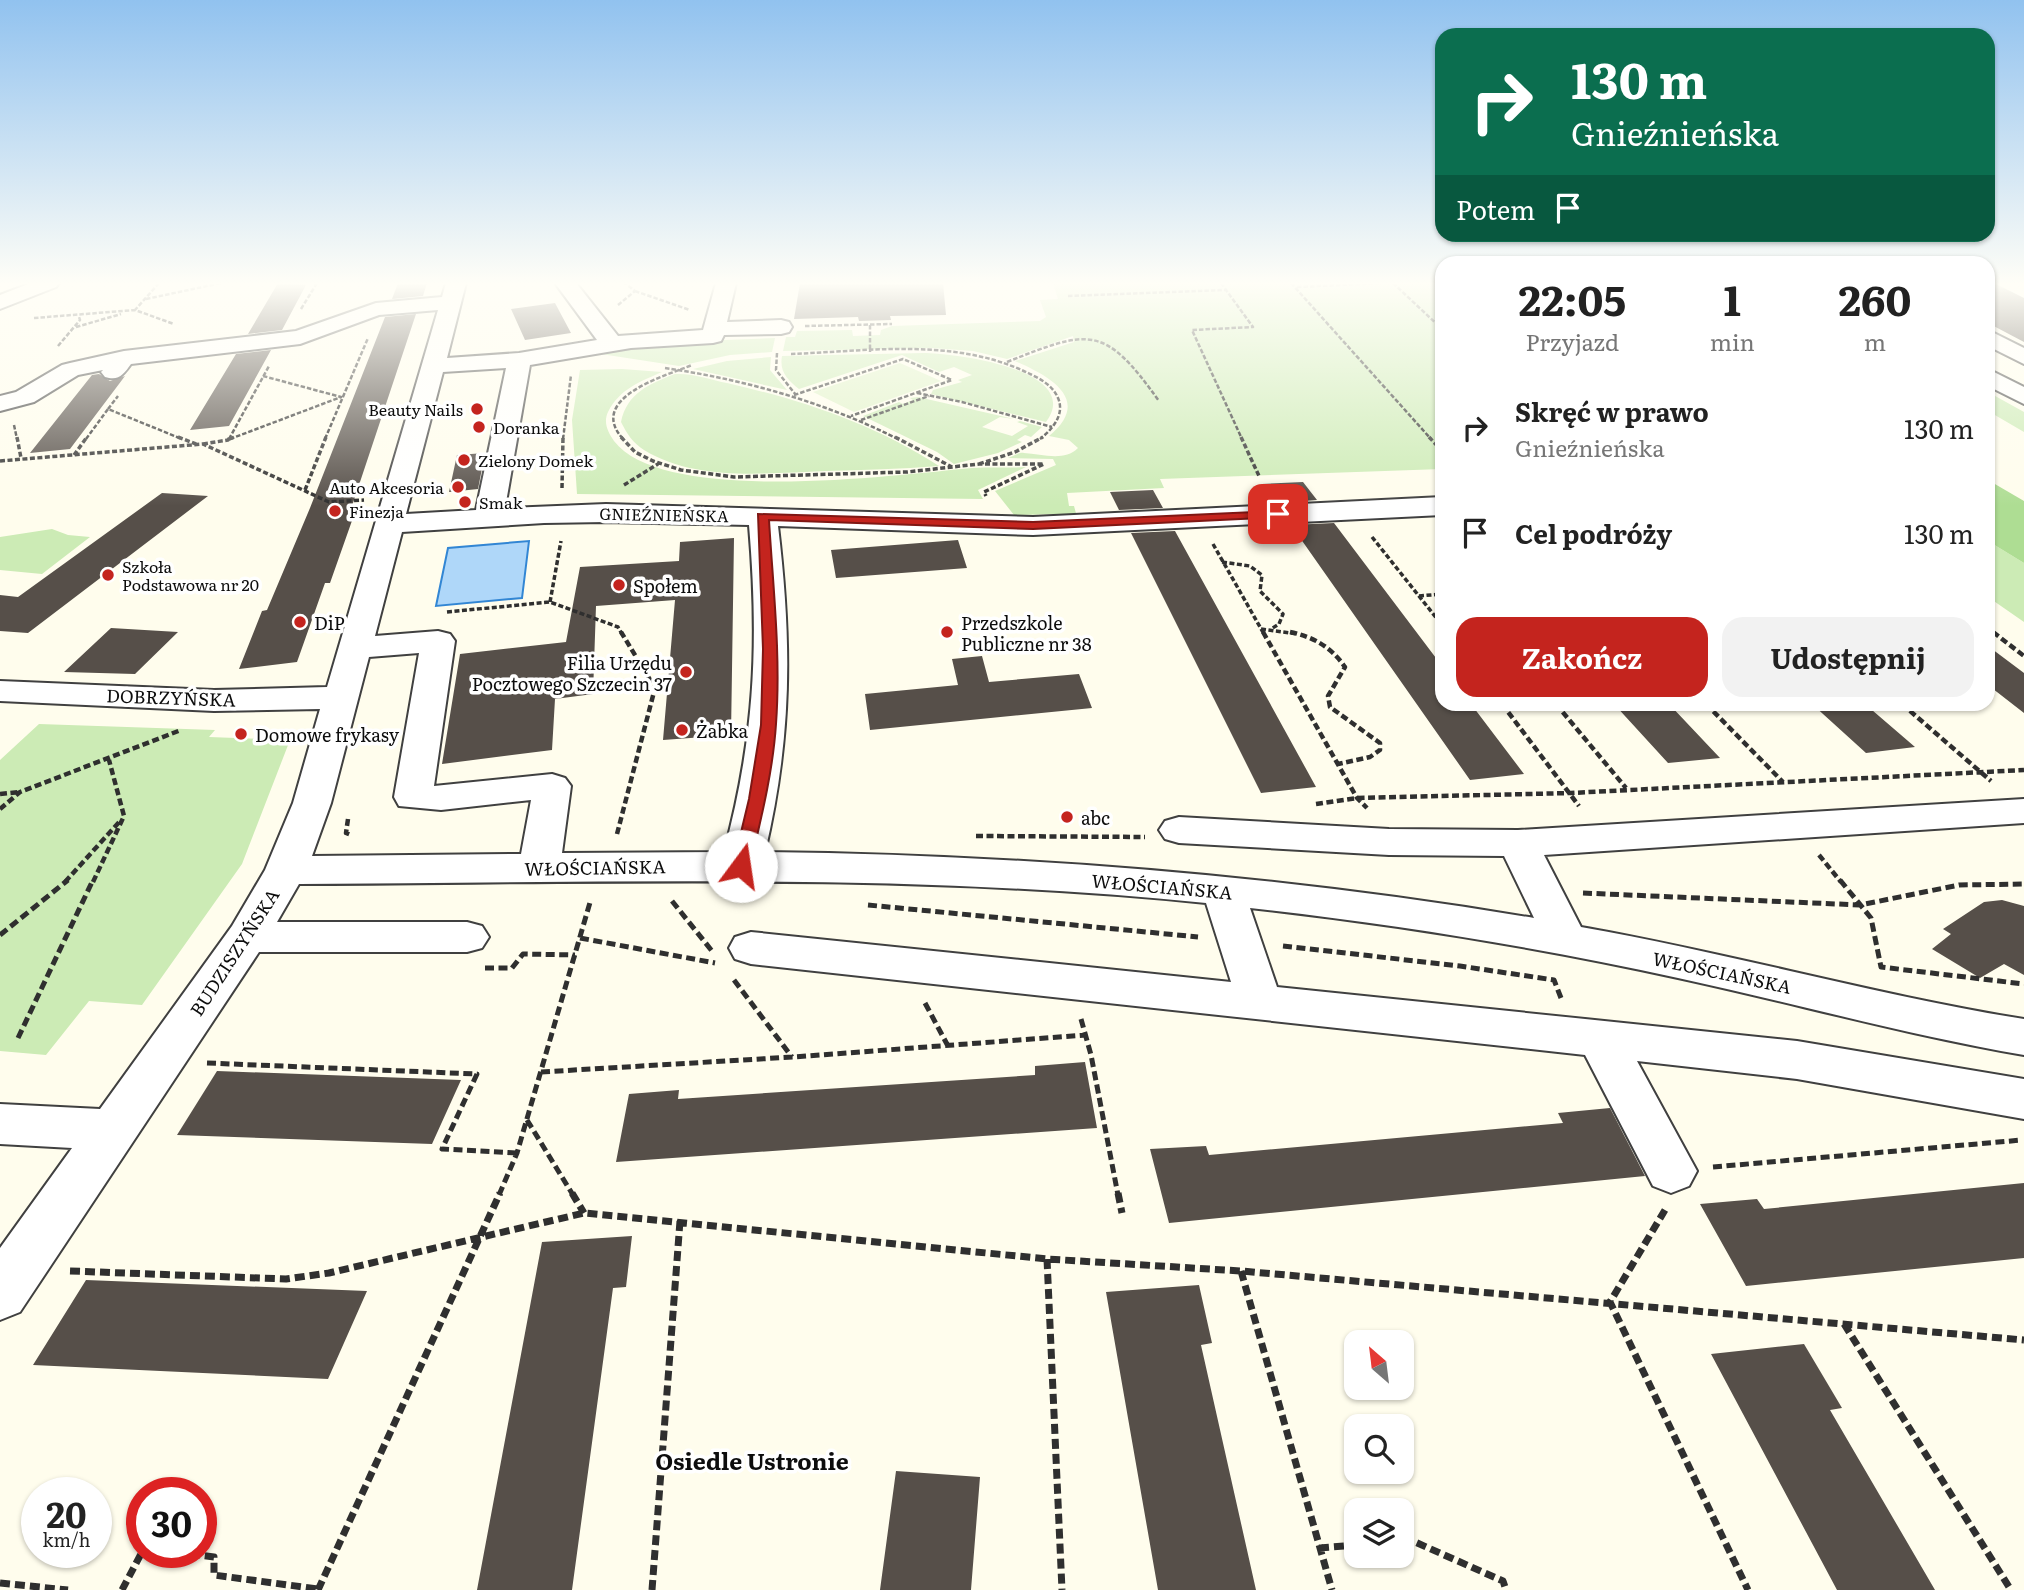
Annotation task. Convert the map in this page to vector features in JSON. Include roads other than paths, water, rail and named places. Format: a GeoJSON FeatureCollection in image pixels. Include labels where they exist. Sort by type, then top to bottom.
{"type":"FeatureCollection","features":[{"type":"Feature","properties":{"kind":"street"},"geometry":{"type":"LineString","coordinates":[[0,404],[25,397],[70,370],[159,357]]}},
{"type":"Feature","properties":{"kind":"street","name":"BUDZISZYŃSKA"},"geometry":{"type":"LineString","coordinates":[[0,1294],[247,937],[286,870],[312,803],[436,357]]}},
{"type":"Feature","properties":{"kind":"street"},"geometry":{"type":"LineString","coordinates":[[434,366],[534,357]]}},
{"type":"Feature","properties":{"kind":"street"},"geometry":{"type":"LineString","coordinates":[[489,517],[519,360]]}},
{"type":"Feature","properties":{"kind":"street"},"geometry":{"type":"LineString","coordinates":[[1995,380],[2024,397]]}},
{"type":"Feature","properties":{"kind":"street","name":"GNIEŹNIEŃSKA"},"geometry":{"type":"LineString","coordinates":[[389,524],[554,514],[762,516],[1057,525],[1435,506]]}},
{"type":"Feature","properties":{"kind":"street"},"geometry":{"type":"LineString","coordinates":[[741,866],[757,799],[769,725],[770,649],[762,516]]}},
{"type":"Feature","properties":{"kind":"street"},"geometry":{"type":"LineString","coordinates":[[355,648],[438,640],[413,797],[440,798],[552,786],[544,848],[536,868]]}},
{"type":"Feature","properties":{"kind":"street","name":"DOBRZYŃSKA"},"geometry":{"type":"LineString","coordinates":[[0,691],[204,699],[306,700],[342,697]]}},
{"type":"Feature","properties":{"kind":"street"},"geometry":{"type":"LineString","coordinates":[[1179,830],[1389,842],[1518,843],[1795,825],[2011,799]]}},
{"type":"Feature","properties":{"kind":"street"},"geometry":{"type":"LineString","coordinates":[[1518,843],[1566,940]]}},
{"type":"Feature","properties":{"kind":"street","name":"WŁOŚCIAŃSKA"},"geometry":{"type":"LineString","coordinates":[[286,870],[536,868],[608,854],[741,866],[966,872],[1223,890],[1429,917],[1566,940],[1678,962],[1934,1021],[2024,1038]]}},
{"type":"Feature","properties":{"kind":"street"},"geometry":{"type":"LineString","coordinates":[[1223,890],[1260,1003]]}},
{"type":"Feature","properties":{"kind":"street"},"geometry":{"type":"LineString","coordinates":[[247,937],[467,937]]}},
{"type":"Feature","properties":{"kind":"street"},"geometry":{"type":"LineString","coordinates":[[737,956],[1260,1003],[1797,1060],[2024,1099]]}},
{"type":"Feature","properties":{"kind":"street"},"geometry":{"type":"LineString","coordinates":[[1601,1040],[1671,1171]]}},
{"type":"Feature","properties":{"kind":"street"},"geometry":{"type":"LineString","coordinates":[[0,1124],[114,1130]]}},
{"type":"Feature","properties":{"kind":"water"},"geometry":{"type":"Polygon","coordinates":[[[529,541],[522,598],[436,606],[448,548],[529,541]]]}},
{"type":"Feature","properties":{"kind":"place","name":"Beauty Nails"},"geometry":{"type":"Point","coordinates":[477,409]}},
{"type":"Feature","properties":{"kind":"place","name":"Doranka"},"geometry":{"type":"Point","coordinates":[479,427]}},
{"type":"Feature","properties":{"kind":"place","name":"Zielony Domek"},"geometry":{"type":"Point","coordinates":[464,460]}},
{"type":"Feature","properties":{"kind":"place","name":"Auto Akcesoria"},"geometry":{"type":"Point","coordinates":[458,487]}},
{"type":"Feature","properties":{"kind":"place","name":"Smak"},"geometry":{"type":"Point","coordinates":[465,502]}},
{"type":"Feature","properties":{"kind":"place","name":"Finezja"},"geometry":{"type":"Point","coordinates":[335,511]}},
{"type":"Feature","properties":{"kind":"place","name":"Szkoła Podstawowa nr 20"},"geometry":{"type":"Point","coordinates":[108,575]}},
{"type":"Feature","properties":{"kind":"place","name":"Społem"},"geometry":{"type":"Point","coordinates":[619,585]}},
{"type":"Feature","properties":{"kind":"place","name":"DiP"},"geometry":{"type":"Point","coordinates":[300,622]}},
{"type":"Feature","properties":{"kind":"place","name":"Przedszkole Publiczne nr 38"},"geometry":{"type":"Point","coordinates":[947,632]}},
{"type":"Feature","properties":{"kind":"place","name":"Filia Urzędu Pocztowego Szczecin 37"},"geometry":{"type":"Point","coordinates":[686,672]}},
{"type":"Feature","properties":{"kind":"place","name":"Żabka"},"geometry":{"type":"Point","coordinates":[682,730]}},
{"type":"Feature","properties":{"kind":"place","name":"Domowe frykasy"},"geometry":{"type":"Point","coordinates":[241,734]}},
{"type":"Feature","properties":{"kind":"place","name":"abc"},"geometry":{"type":"Point","coordinates":[1067,817]}},
{"type":"Feature","properties":{"kind":"district","name":"Osiedle Ustronie"},"geometry":{"type":"Point","coordinates":[752,1460]}}]}
